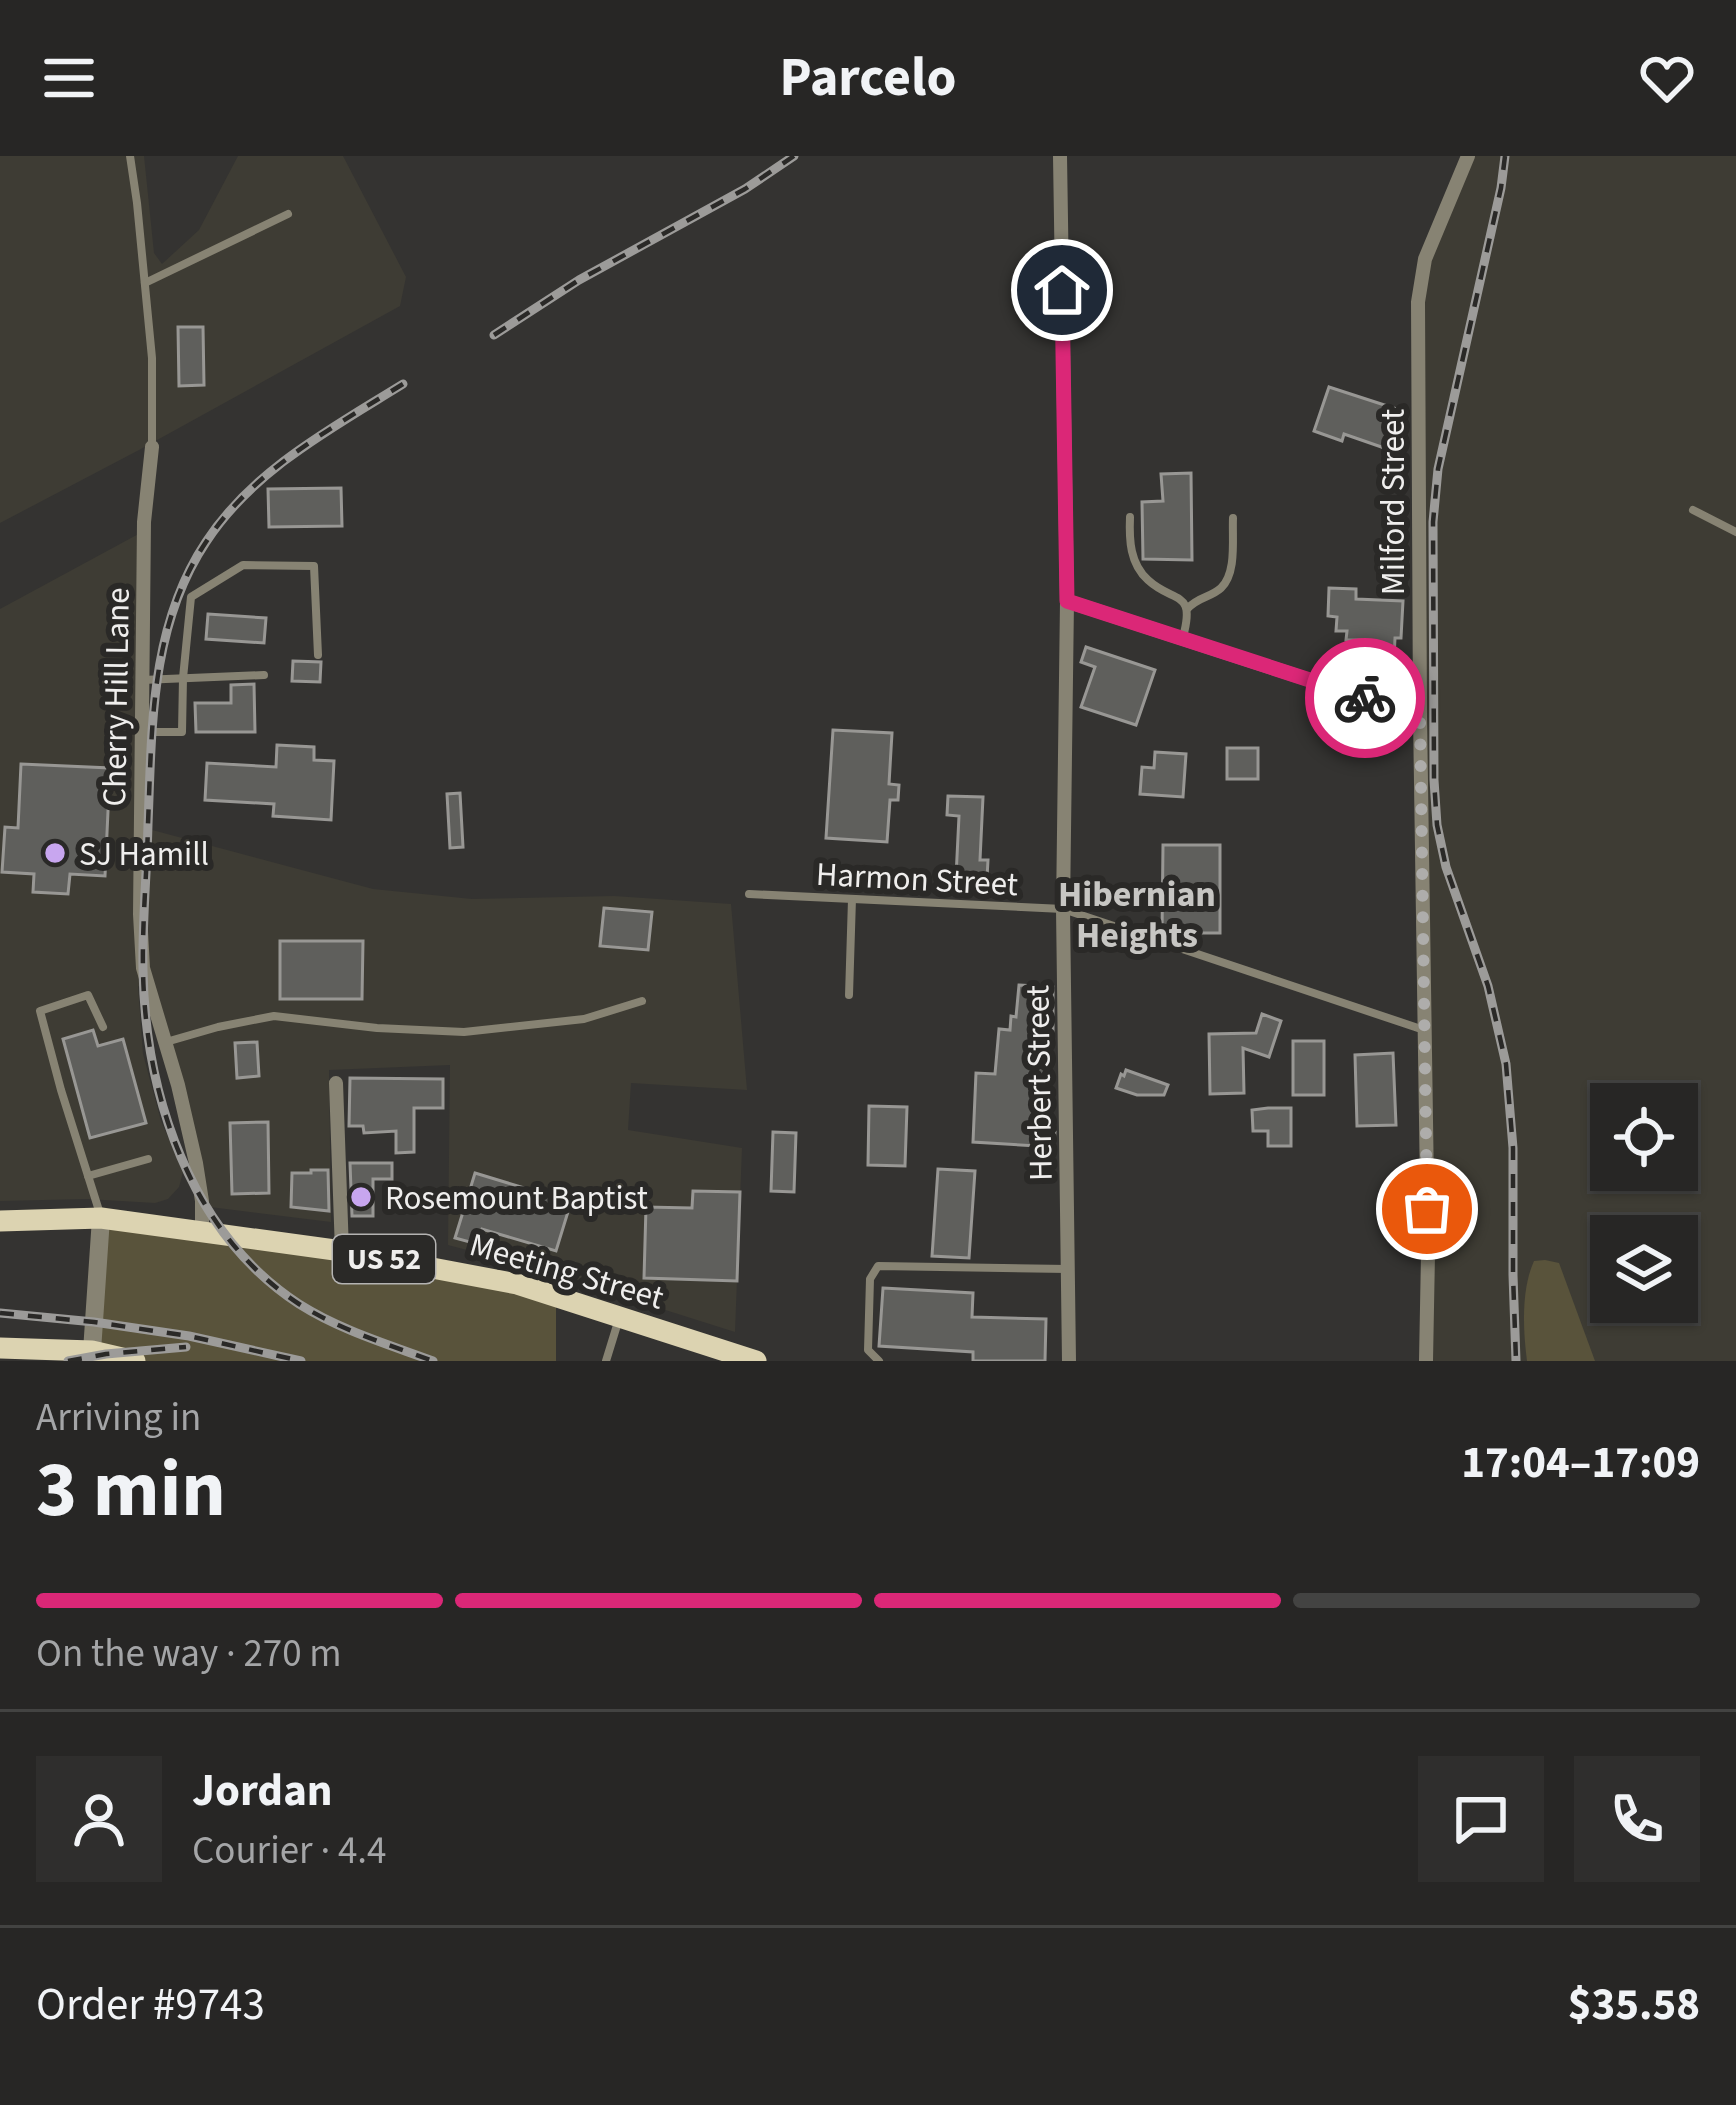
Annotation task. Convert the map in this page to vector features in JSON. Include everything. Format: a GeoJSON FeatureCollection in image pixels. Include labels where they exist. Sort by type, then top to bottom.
{"type":"FeatureCollection","features":[{"type":"Feature","properties":{"kind":"main road","name":"Meeting Street"},"geometry":{"type":"LineString","coordinates":[[0,1221],[101,1218],[342,1251],[517,1284],[756,1361]]}},
{"type":"Feature","properties":{"kind":"main road"},"geometry":{"type":"LineString","coordinates":[[0,1348],[135,1361]]}},
{"type":"Feature","properties":{"kind":"street","name":"Herbert Street"},"geometry":{"type":"LineString","coordinates":[[1060,156],[1067,601],[1064,909],[1069,1361]]}},
{"type":"Feature","properties":{"kind":"street","name":"Milford Street"},"geometry":{"type":"LineString","coordinates":[[1426,1361],[1418,302],[1425,259],[1468,156]]}},
{"type":"Feature","properties":{"kind":"street","name":"Cherry Hill Lane"},"geometry":{"type":"LineString","coordinates":[[152,447],[144,522],[142,968],[196,1163],[202,1233]]}},
{"type":"Feature","properties":{"kind":"street"},"geometry":{"type":"LineString","coordinates":[[1067,601],[1420,716]]}},
{"type":"Feature","properties":{"kind":"street"},"geometry":{"type":"LineString","coordinates":[[337,1083],[342,1251]]}},
{"type":"Feature","properties":{"kind":"street"},"geometry":{"type":"LineString","coordinates":[[92,1356],[101,1218]]}},
{"type":"Feature","properties":{"kind":"lane","name":"Cherry Hill Lane"},"geometry":{"type":"LineString","coordinates":[[130,156],[152,358],[152,447]]}},
{"type":"Feature","properties":{"kind":"lane"},"geometry":{"type":"LineString","coordinates":[[145,283],[288,214]]}},
{"type":"Feature","properties":{"kind":"lane"},"geometry":{"type":"LineString","coordinates":[[1693,509],[1736,532]]}},
{"type":"Feature","properties":{"kind":"lane"},"geometry":{"type":"LineString","coordinates":[[1130,517],[1129,542],[1138,569],[1153,585],[1179,597],[1187,609]]}},
{"type":"Feature","properties":{"kind":"lane"},"geometry":{"type":"LineString","coordinates":[[1183,639],[1187,609],[1198,597],[1225,584],[1231,567],[1233,518]]}},
{"type":"Feature","properties":{"kind":"lane"},"geometry":{"type":"LineString","coordinates":[[142,732],[182,732],[190,597],[243,565],[314,566],[318,655]]}},
{"type":"Feature","properties":{"kind":"lane"},"geometry":{"type":"LineString","coordinates":[[142,680],[264,675]]}},
{"type":"Feature","properties":{"kind":"lane","name":"Harmon Street"},"geometry":{"type":"LineString","coordinates":[[749,894],[1064,909],[1424,1030]]}},
{"type":"Feature","properties":{"kind":"lane"},"geometry":{"type":"LineString","coordinates":[[849,995],[853,899]]}},
{"type":"Feature","properties":{"kind":"lane"},"geometry":{"type":"LineString","coordinates":[[101,1218],[40,1011],[88,995],[103,1027]]}},
{"type":"Feature","properties":{"kind":"lane"},"geometry":{"type":"LineString","coordinates":[[164,1043],[274,1016],[464,1032],[584,1018],[642,1000]]}},
{"type":"Feature","properties":{"kind":"lane"},"geometry":{"type":"LineString","coordinates":[[88,1176],[148,1160]]}},
{"type":"Feature","properties":{"kind":"lane"},"geometry":{"type":"LineString","coordinates":[[880,1361],[868,1351],[870,1279],[878,1266],[1068,1269]]}},
{"type":"Feature","properties":{"kind":"lane"},"geometry":{"type":"LineString","coordinates":[[606,1361],[619,1317]]}},
{"type":"Feature","properties":{"kind":"shaded area"},"geometry":{"type":"Polygon","coordinates":[[[0,156],[144,156],[154,253],[162,264],[199,230],[238,156],[343,156],[406,277],[400,306],[0,523],[0,156]]]}},
{"type":"Feature","properties":{"kind":"shaded area"},"geometry":{"type":"Polygon","coordinates":[[[1468,156],[1736,156],[1736,1361],[1423,1361],[1420,716],[1425,259],[1468,156]]]}},
{"type":"Feature","properties":{"kind":"shaded area"},"geometry":{"type":"Polygon","coordinates":[[[144,531],[141,827],[373,889],[472,899],[614,896],[731,904],[747,1090],[631,1083],[628,1130],[742,1148],[735,1332],[448,1245],[450,1065],[329,1070],[331,1222],[202,1206],[148,991],[138,986],[143,1054],[161,1121],[183,1172],[179,1187],[168,1199],[155,1203],[0,1201],[0,609],[144,531]]]}},
{"type":"Feature","properties":{"kind":"shaded area"},"geometry":{"type":"Polygon","coordinates":[[[101,1218],[556,1297],[556,1361],[135,1361],[92,1351],[101,1218]]]}},
{"type":"Feature","properties":{"kind":"shaded area"},"geometry":{"type":"Polygon","coordinates":[[[1534,1261],[1559,1263],[1595,1361],[1527,1361],[1527,1284],[1534,1261]]]}},
{"type":"Feature","properties":{"kind":"building"},"geometry":{"type":"Polygon","coordinates":[[[178,327],[203,327],[204,385],[179,386],[178,327]]]}},
{"type":"Feature","properties":{"kind":"building"},"geometry":{"type":"Polygon","coordinates":[[[1329,387],[1406,412],[1393,451],[1344,434],[1342,441],[1314,431],[1329,387]]]}},
{"type":"Feature","properties":{"kind":"building"},"geometry":{"type":"Polygon","coordinates":[[[1191,473],[1192,560],[1143,559],[1142,502],[1163,501],[1161,474],[1191,473]]]}},
{"type":"Feature","properties":{"kind":"building"},"geometry":{"type":"Polygon","coordinates":[[[341,488],[342,526],[269,527],[268,489],[341,488]]]}},
{"type":"Feature","properties":{"kind":"building"},"geometry":{"type":"Polygon","coordinates":[[[1329,588],[1356,589],[1356,599],[1403,601],[1401,638],[1395,638],[1394,659],[1360,658],[1361,640],[1346,640],[1347,631],[1336,631],[1337,617],[1328,616],[1329,588]]]}},
{"type":"Feature","properties":{"kind":"building"},"geometry":{"type":"Polygon","coordinates":[[[208,614],[266,618],[264,643],[206,639],[208,614]]]}},
{"type":"Feature","properties":{"kind":"building"},"geometry":{"type":"Polygon","coordinates":[[[1086,647],[1155,670],[1136,725],[1081,707],[1095,667],[1081,662],[1086,647]]]}},
{"type":"Feature","properties":{"kind":"building"},"geometry":{"type":"Polygon","coordinates":[[[293,661],[321,662],[320,682],[292,681],[293,661]]]}},
{"type":"Feature","properties":{"kind":"building"},"geometry":{"type":"Polygon","coordinates":[[[254,684],[255,732],[196,732],[195,703],[231,703],[231,685],[254,684]]]}},
{"type":"Feature","properties":{"kind":"building"},"geometry":{"type":"Polygon","coordinates":[[[833,730],[892,733],[889,784],[899,785],[898,800],[890,800],[887,842],[826,838],[833,730]]]}},
{"type":"Feature","properties":{"kind":"building"},"geometry":{"type":"Polygon","coordinates":[[[277,745],[314,747],[314,760],[334,761],[331,820],[273,816],[274,804],[205,800],[207,763],[276,767],[277,745]]]}},
{"type":"Feature","properties":{"kind":"building"},"geometry":{"type":"Polygon","coordinates":[[[1227,748],[1258,748],[1258,779],[1227,779],[1227,748]]]}},
{"type":"Feature","properties":{"kind":"building"},"geometry":{"type":"Polygon","coordinates":[[[1155,752],[1186,754],[1183,797],[1140,794],[1142,767],[1154,768],[1155,752]]]}},
{"type":"Feature","properties":{"kind":"building"},"geometry":{"type":"Polygon","coordinates":[[[21,764],[110,768],[105,876],[70,874],[68,894],[33,892],[34,874],[2,872],[5,827],[18,828],[21,764]]]}},
{"type":"Feature","properties":{"kind":"building"},"geometry":{"type":"Polygon","coordinates":[[[460,793],[463,847],[450,848],[447,794],[460,793]]]}},
{"type":"Feature","properties":{"kind":"building"},"geometry":{"type":"Polygon","coordinates":[[[948,796],[983,797],[980,860],[988,860],[987,878],[956,877],[959,816],[947,815],[948,796]]]}},
{"type":"Feature","properties":{"kind":"building"},"geometry":{"type":"Polygon","coordinates":[[[1163,845],[1220,845],[1220,933],[1162,933],[1163,845]]]}},
{"type":"Feature","properties":{"kind":"building"},"geometry":{"type":"Polygon","coordinates":[[[604,908],[652,912],[648,950],[600,946],[604,908]]]}},
{"type":"Feature","properties":{"kind":"building"},"geometry":{"type":"Polygon","coordinates":[[[280,941],[363,941],[362,999],[280,999],[280,941]]]}},
{"type":"Feature","properties":{"kind":"building"},"geometry":{"type":"Polygon","coordinates":[[[1019,985],[1053,987],[1042,1125],[1055,1132],[1054,1147],[973,1142],[976,1073],[995,1074],[999,1029],[1010,1030],[1011,1016],[1016,1017],[1019,985]]]}},
{"type":"Feature","properties":{"kind":"building"},"geometry":{"type":"Polygon","coordinates":[[[1262,1014],[1281,1021],[1269,1057],[1243,1048],[1244,1093],[1210,1094],[1209,1034],[1256,1033],[1262,1014]]]}},
{"type":"Feature","properties":{"kind":"building"},"geometry":{"type":"Polygon","coordinates":[[[93,1030],[98,1046],[123,1039],[146,1123],[90,1138],[63,1039],[93,1030]]]}},
{"type":"Feature","properties":{"kind":"building"},"geometry":{"type":"Polygon","coordinates":[[[1293,1041],[1324,1041],[1324,1095],[1293,1095],[1293,1041]]]}},
{"type":"Feature","properties":{"kind":"building"},"geometry":{"type":"Polygon","coordinates":[[[257,1042],[259,1076],[237,1078],[235,1043],[257,1042]]]}},
{"type":"Feature","properties":{"kind":"building"},"geometry":{"type":"Polygon","coordinates":[[[1393,1053],[1396,1125],[1357,1126],[1355,1055],[1393,1053]]]}},
{"type":"Feature","properties":{"kind":"building"},"geometry":{"type":"Polygon","coordinates":[[[1126,1070],[1168,1085],[1164,1095],[1137,1095],[1116,1088],[1126,1070]]]}},
{"type":"Feature","properties":{"kind":"building"},"geometry":{"type":"Polygon","coordinates":[[[350,1078],[443,1079],[443,1108],[414,1108],[414,1152],[396,1153],[396,1131],[364,1133],[363,1126],[349,1126],[350,1078]]]}},
{"type":"Feature","properties":{"kind":"building"},"geometry":{"type":"Polygon","coordinates":[[[869,1106],[907,1107],[905,1166],[868,1165],[869,1106]]]}},
{"type":"Feature","properties":{"kind":"building"},"geometry":{"type":"Polygon","coordinates":[[[1291,1108],[1291,1146],[1268,1146],[1268,1131],[1253,1131],[1252,1110],[1291,1108]]]}},
{"type":"Feature","properties":{"kind":"building"},"geometry":{"type":"Polygon","coordinates":[[[268,1122],[269,1193],[232,1194],[230,1123],[268,1122]]]}},
{"type":"Feature","properties":{"kind":"building"},"geometry":{"type":"Polygon","coordinates":[[[773,1132],[796,1133],[794,1192],[771,1191],[773,1132]]]}},
{"type":"Feature","properties":{"kind":"building","name":"Rosemount Baptist"},"geometry":{"type":"Polygon","coordinates":[[[350,1163],[392,1163],[392,1179],[373,1179],[373,1216],[352,1216],[350,1163]]]}},
{"type":"Feature","properties":{"kind":"building"},"geometry":{"type":"Polygon","coordinates":[[[938,1169],[975,1171],[969,1258],[932,1256],[938,1169]]]}},
{"type":"Feature","properties":{"kind":"building"},"geometry":{"type":"Polygon","coordinates":[[[328,1170],[329,1211],[291,1207],[292,1173],[328,1170]]]}},
{"type":"Feature","properties":{"kind":"building"},"geometry":{"type":"Polygon","coordinates":[[[475,1173],[571,1202],[556,1251],[482,1229],[477,1244],[455,1238],[475,1173]]]}},
{"type":"Feature","properties":{"kind":"building"},"geometry":{"type":"Polygon","coordinates":[[[693,1191],[740,1192],[737,1281],[644,1278],[646,1207],[692,1208],[693,1191]]]}},
{"type":"Feature","properties":{"kind":"building"},"geometry":{"type":"Polygon","coordinates":[[[883,1288],[973,1293],[972,1317],[1046,1319],[1045,1361],[973,1361],[973,1352],[879,1346],[883,1288]]]}},
{"type":"Feature","properties":{"kind":"railway"},"geometry":{"type":"LineString","coordinates":[[494,335],[579,280],[745,189],[794,156]]}},
{"type":"Feature","properties":{"kind":"railway"},"geometry":{"type":"LineString","coordinates":[[1505,156],[1438,469],[1433,522],[1434,780],[1446,867],[1488,986],[1506,1064],[1513,1148],[1516,1361]]}},
{"type":"Feature","properties":{"kind":"railway"},"geometry":{"type":"LineString","coordinates":[[403,384],[270,472],[225,516],[188,574],[164,643],[153,714],[143,970],[153,1065],[164,1111],[202,1200],[229,1239],[261,1274],[299,1304],[347,1329],[433,1361]]}},
{"type":"Feature","properties":{"kind":"railway"},"geometry":{"type":"LineString","coordinates":[[0,1313],[189,1336],[301,1361]]}},
{"type":"Feature","properties":{"kind":"railway"},"geometry":{"type":"LineString","coordinates":[[68,1361],[186,1347]]}},
{"type":"Feature","properties":{"kind":"way so far"},"geometry":{"type":"LineString","coordinates":[[1365,698],[1420,716],[1427,1209]]}},
{"type":"Feature","properties":{"kind":"place","name":"SJ Hamill"},"geometry":{"type":"Point","coordinates":[55,853]}},
{"type":"Feature","properties":{"kind":"place","name":"Rosemount Baptist"},"geometry":{"type":"Point","coordinates":[361,1197]}},
{"type":"Feature","properties":{"kind":"district","name":"Hibernian Heights"},"geometry":{"type":"Point","coordinates":[1137,914]}},
{"type":"Feature","properties":{"kind":"route"},"geometry":{"type":"LineString","coordinates":[[1062,290],[1067,601],[1365,698]]}}]}
